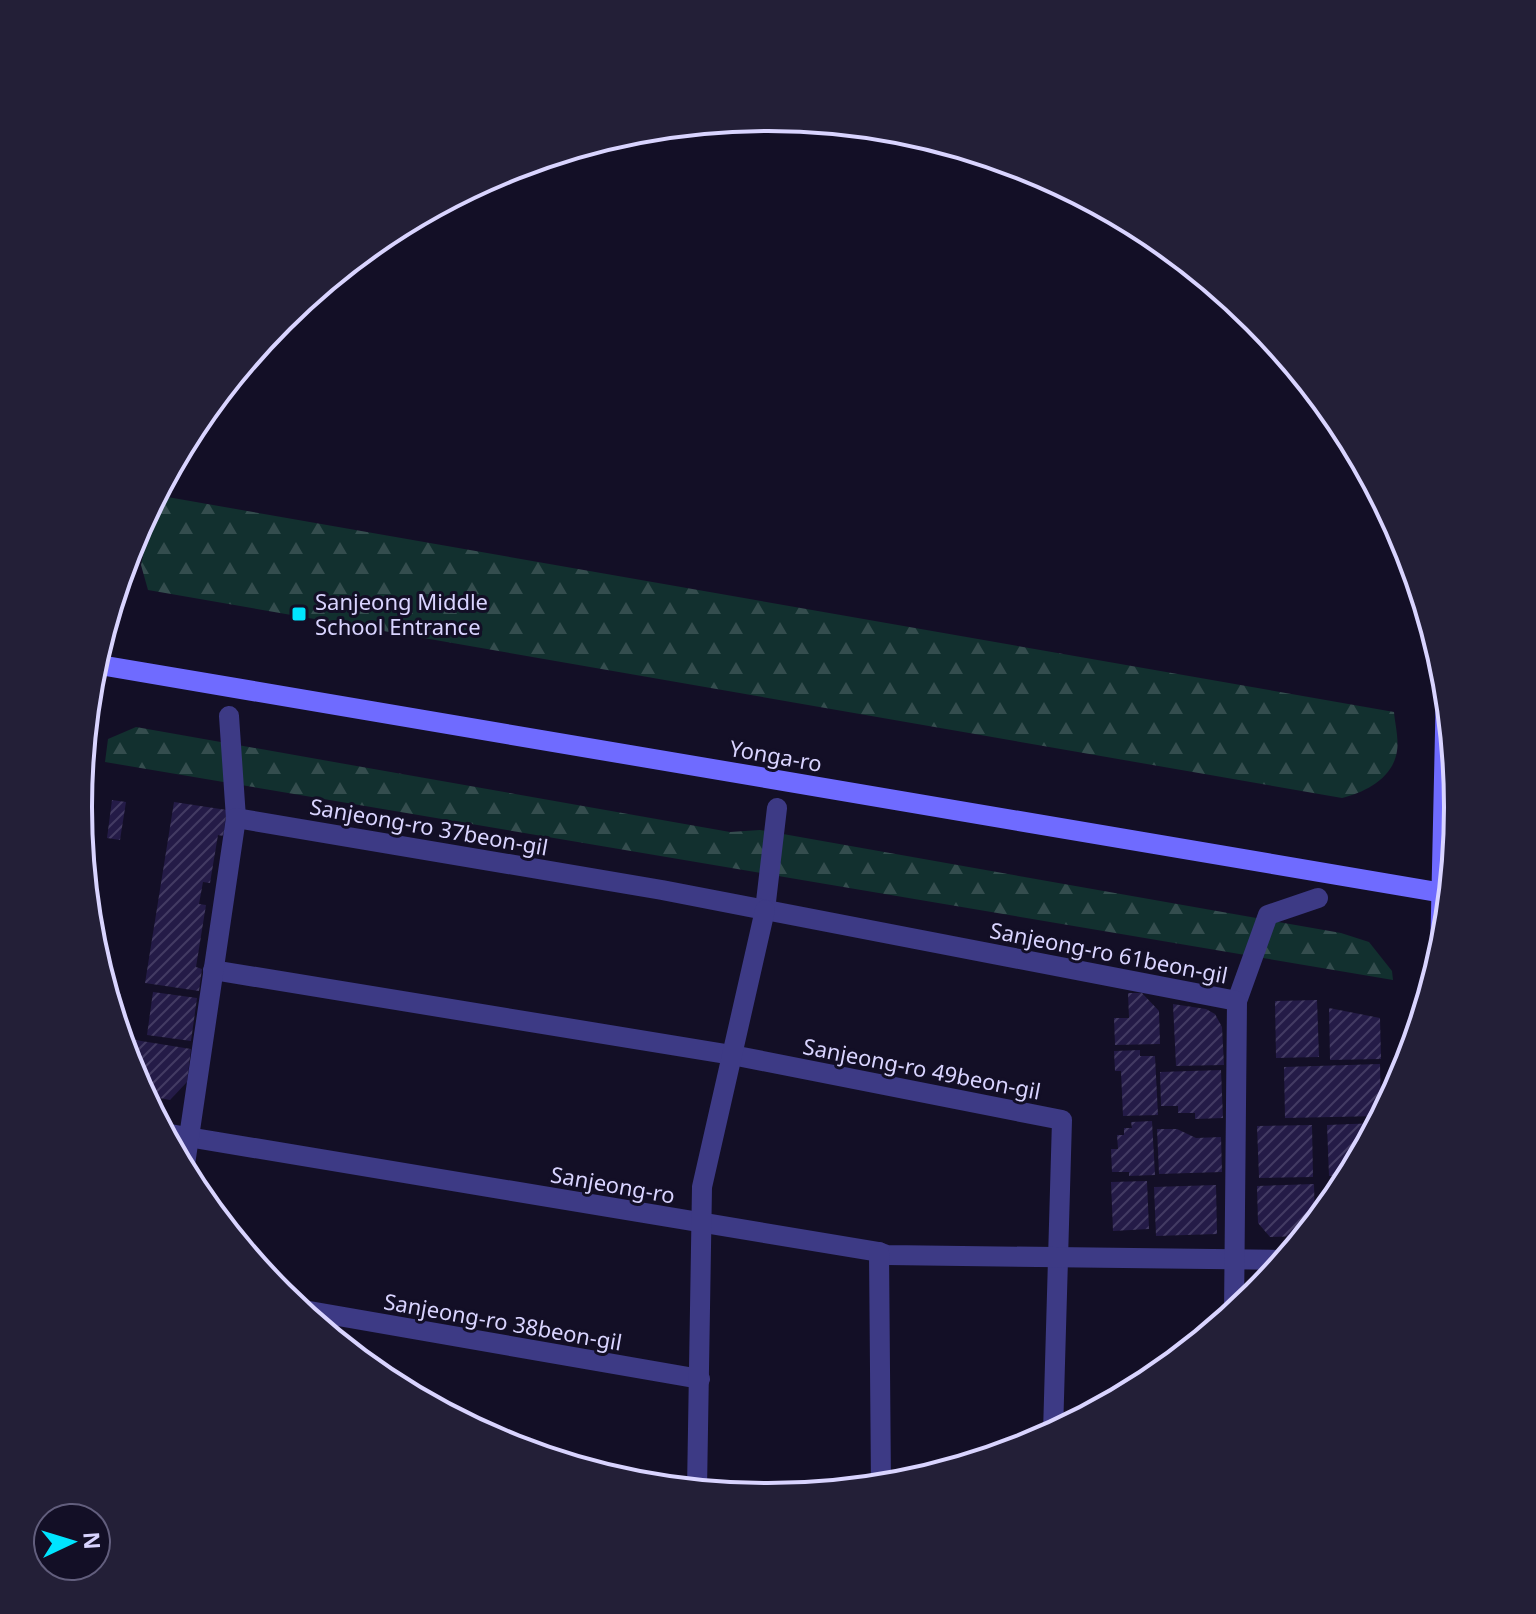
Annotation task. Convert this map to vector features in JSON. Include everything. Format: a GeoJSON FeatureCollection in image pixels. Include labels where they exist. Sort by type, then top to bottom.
{"type":"FeatureCollection","features":[{"type":"Feature","properties":{"kind":"main road","name":"Yonga-ro"},"geometry":{"type":"LineString","coordinates":[[107,666],[1438,892]]}},
{"type":"Feature","properties":{"kind":"street"},"geometry":{"type":"LineString","coordinates":[[187,1151],[236,818],[229,716]]}},
{"type":"Feature","properties":{"kind":"street"},"geometry":{"type":"LineString","coordinates":[[697,1479],[702,1187],[765,910],[777,808]]}},
{"type":"Feature","properties":{"kind":"street","name":"Sanjeong-ro 37beon-gil"},"geometry":{"type":"LineString","coordinates":[[236,818],[765,910]]}},
{"type":"Feature","properties":{"kind":"street"},"geometry":{"type":"LineString","coordinates":[[1237,1001],[1268,915],[1318,898]]}},
{"type":"Feature","properties":{"kind":"street","name":"Sanjeong-ro 61beon-gil"},"geometry":{"type":"LineString","coordinates":[[765,910],[1237,1001],[1234,1296]]}},
{"type":"Feature","properties":{"kind":"street"},"geometry":{"type":"LineString","coordinates":[[213,970],[732,1055]]}},
{"type":"Feature","properties":{"kind":"street","name":"Sanjeong-ro 49beon-gil"},"geometry":{"type":"LineString","coordinates":[[732,1055],[1062,1120],[1057,1257]]}},
{"type":"Feature","properties":{"kind":"street","name":"Sanjeong-ro"},"geometry":{"type":"LineString","coordinates":[[178,1135],[887,1255],[1269,1260]]}},
{"type":"Feature","properties":{"kind":"street"},"geometry":{"type":"LineString","coordinates":[[879,1252],[881,1473]]}},
{"type":"Feature","properties":{"kind":"street"},"geometry":{"type":"LineString","coordinates":[[1053,1420],[1057,1257]]}},
{"type":"Feature","properties":{"kind":"street","name":"Sanjeong-ro 38beon-gil"},"geometry":{"type":"LineString","coordinates":[[320,1313],[700,1379]]}},
{"type":"Feature","properties":{"kind":"green space"},"geometry":{"type":"Polygon","coordinates":[[[168,497],[1394,712],[1397,751],[1390,769],[1377,782],[1342,798],[148,590],[141,565],[146,542],[168,497]]]}},
{"type":"Feature","properties":{"kind":"green space"},"geometry":{"type":"Polygon","coordinates":[[[136,727],[730,832],[760,830],[1341,933],[1369,942],[1392,971],[1393,980],[105,762],[108,739],[136,727]]]}},
{"type":"Feature","properties":{"kind":"building"},"geometry":{"type":"Polygon","coordinates":[[[112,800],[126,802],[120,840],[107,838],[112,800]]]}},
{"type":"Feature","properties":{"kind":"building"},"geometry":{"type":"Polygon","coordinates":[[[174,802],[227,810],[223,836],[218,835],[210,883],[203,882],[199,904],[206,905],[196,967],[202,969],[199,991],[145,983],[174,802]]]}},
{"type":"Feature","properties":{"kind":"building"},"geometry":{"type":"Polygon","coordinates":[[[153,992],[197,998],[191,1041],[147,1035],[153,992]]]}},
{"type":"Feature","properties":{"kind":"building"},"geometry":{"type":"Polygon","coordinates":[[[1128,993],[1142,993],[1159,1011],[1160,1044],[1115,1045],[1114,1018],[1129,1018],[1128,993]]]}},
{"type":"Feature","properties":{"kind":"building"},"geometry":{"type":"Polygon","coordinates":[[[1317,1000],[1319,1057],[1276,1058],[1275,1001],[1317,1000]]]}},
{"type":"Feature","properties":{"kind":"building"},"geometry":{"type":"Polygon","coordinates":[[[1173,1004],[1206,1009],[1215,1014],[1222,1027],[1224,1065],[1176,1066],[1173,1004]]]}},
{"type":"Feature","properties":{"kind":"building"},"geometry":{"type":"Polygon","coordinates":[[[1329,1008],[1380,1018],[1381,1059],[1330,1060],[1329,1008]]]}},
{"type":"Feature","properties":{"kind":"building"},"geometry":{"type":"Polygon","coordinates":[[[134,1040],[191,1049],[187,1082],[170,1100],[158,1098],[134,1040]]]}},
{"type":"Feature","properties":{"kind":"building"},"geometry":{"type":"Polygon","coordinates":[[[1140,1050],[1140,1056],[1155,1056],[1158,1115],[1123,1116],[1121,1071],[1115,1071],[1114,1051],[1140,1050]]]}},
{"type":"Feature","properties":{"kind":"building"},"geometry":{"type":"Polygon","coordinates":[[[1380,1064],[1381,1092],[1368,1116],[1285,1118],[1284,1067],[1380,1064]]]}},
{"type":"Feature","properties":{"kind":"building"},"geometry":{"type":"Polygon","coordinates":[[[1221,1070],[1223,1118],[1195,1119],[1195,1113],[1178,1113],[1178,1106],[1161,1106],[1160,1072],[1221,1070]]]}},
{"type":"Feature","properties":{"kind":"building"},"geometry":{"type":"Polygon","coordinates":[[[1152,1121],[1155,1175],[1129,1176],[1129,1172],[1112,1172],[1111,1149],[1118,1149],[1117,1135],[1124,1135],[1124,1128],[1132,1128],[1131,1122],[1152,1121]]]}},
{"type":"Feature","properties":{"kind":"building"},"geometry":{"type":"Polygon","coordinates":[[[1365,1123],[1334,1176],[1329,1176],[1327,1125],[1365,1123]]]}},
{"type":"Feature","properties":{"kind":"building"},"geometry":{"type":"Polygon","coordinates":[[[1312,1125],[1313,1177],[1259,1178],[1257,1126],[1312,1125]]]}},
{"type":"Feature","properties":{"kind":"building"},"geometry":{"type":"Polygon","coordinates":[[[1157,1129],[1177,1129],[1196,1138],[1221,1137],[1222,1172],[1159,1174],[1157,1129]]]}},
{"type":"Feature","properties":{"kind":"building"},"geometry":{"type":"Polygon","coordinates":[[[1147,1181],[1149,1229],[1113,1231],[1111,1182],[1147,1181]]]}},
{"type":"Feature","properties":{"kind":"building"},"geometry":{"type":"Polygon","coordinates":[[[1314,1184],[1315,1204],[1290,1236],[1270,1237],[1258,1223],[1257,1186],[1314,1184]]]}},
{"type":"Feature","properties":{"kind":"building"},"geometry":{"type":"Polygon","coordinates":[[[1216,1185],[1217,1234],[1156,1236],[1154,1187],[1216,1185]]]}},
{"type":"Feature","properties":{"kind":"place","name":"Sanjeong Middle School Entrance"},"geometry":{"type":"Point","coordinates":[299,614]}}]}
